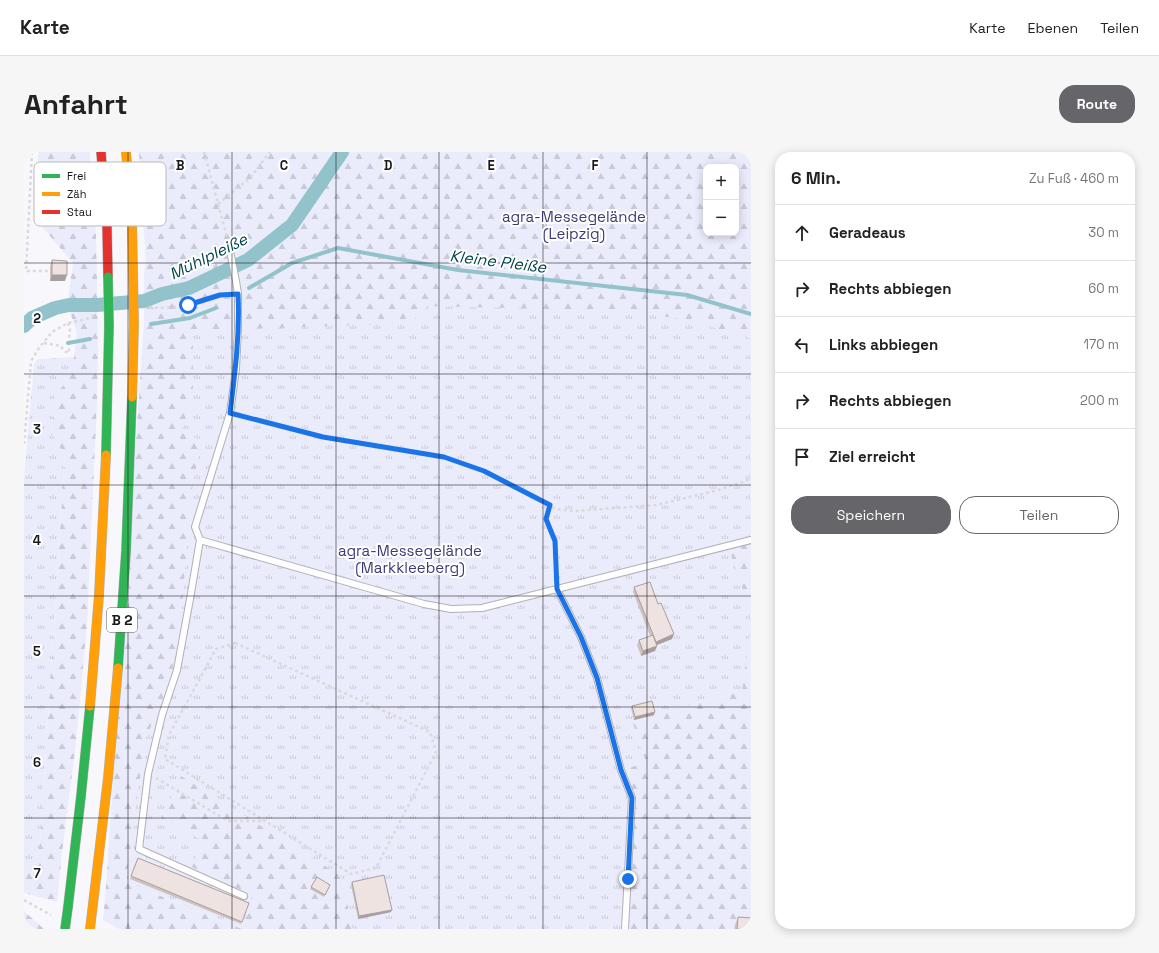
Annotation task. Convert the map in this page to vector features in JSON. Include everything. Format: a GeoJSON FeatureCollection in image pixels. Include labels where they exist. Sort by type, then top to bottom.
{"type":"FeatureCollection","features":[{"type":"Feature","properties":{"kind":"highway","name":"B 2"},"geometry":{"type":"LineString","coordinates":[[102,152],[103,162]]}},
{"type":"Feature","properties":{"kind":"highway","name":"B 2"},"geometry":{"type":"LineString","coordinates":[[126,152],[127,162]]}},
{"type":"Feature","properties":{"kind":"highway","name":"B 2"},"geometry":{"type":"LineString","coordinates":[[65,929],[85,767],[98,604],[106,465],[109,325],[107,226]]}},
{"type":"Feature","properties":{"kind":"highway","name":"B 2"},"geometry":{"type":"LineString","coordinates":[[90,929],[110,766],[122,612],[130,463],[134,324],[132,226]]}},
{"type":"Feature","properties":{"kind":"lane"},"geometry":{"type":"LineString","coordinates":[[229,246],[238,294],[236,369],[230,413],[195,527],[200,540],[177,670],[162,715],[148,774],[139,849],[244,896]]}},
{"type":"Feature","properties":{"kind":"lane"},"geometry":{"type":"LineString","coordinates":[[200,540],[424,604],[451,609],[482,608],[751,540]]}},
{"type":"Feature","properties":{"kind":"lane"},"geometry":{"type":"LineString","coordinates":[[557,589],[581,637],[597,678],[621,770],[632,798],[625,929]]}},
{"type":"Feature","properties":{"kind":"path"},"geometry":{"type":"LineString","coordinates":[[32,152],[26,271],[50,271]]}},
{"type":"Feature","properties":{"kind":"path"},"geometry":{"type":"LineString","coordinates":[[204,152],[229,246]]}},
{"type":"Feature","properties":{"kind":"path"},"geometry":{"type":"LineString","coordinates":[[218,204],[250,178],[270,152]]}},
{"type":"Feature","properties":{"kind":"path"},"geometry":{"type":"LineString","coordinates":[[147,307],[155,308],[188,305],[220,295],[238,294]]}},
{"type":"Feature","properties":{"kind":"path"},"geometry":{"type":"LineString","coordinates":[[24,444],[31,361],[52,332],[68,324],[87,319],[96,312]]}},
{"type":"Feature","properties":{"kind":"path"},"geometry":{"type":"LineString","coordinates":[[68,324],[70,329],[69,339]]}},
{"type":"Feature","properties":{"kind":"path"},"geometry":{"type":"LineString","coordinates":[[44,343],[61,346],[64,351],[69,353],[69,346]]}},
{"type":"Feature","properties":{"kind":"path"},"geometry":{"type":"LineString","coordinates":[[230,413],[323,437],[444,457],[484,471],[556,509],[575,511],[656,505],[702,494],[751,479]]}},
{"type":"Feature","properties":{"kind":"path"},"geometry":{"type":"LineString","coordinates":[[550,505],[546,519],[555,541],[557,589]]}},
{"type":"Feature","properties":{"kind":"path"},"geometry":{"type":"LineString","coordinates":[[148,774],[228,821],[266,821],[351,874],[376,868],[436,752],[430,732],[235,644],[216,649],[169,735],[165,759],[266,821]]}},
{"type":"Feature","properties":{"kind":"green space"},"geometry":{"type":"Polygon","coordinates":[[[38,152],[90,152],[91,162],[38,162],[38,152]]]}},
{"type":"Feature","properties":{"kind":"green space","name":"agra-Messegelände (Markkleeberg)"},"geometry":{"type":"Polygon","coordinates":[[[139,152],[751,152],[751,681],[742,690],[633,723],[646,764],[632,798],[625,929],[242,929],[107,874],[144,323],[144,275],[146,261],[144,226],[166,226],[166,162],[140,162],[139,152]]]}},
{"type":"Feature","properties":{"kind":"green space","name":"agra-Messegelände (Leipzig)"},"geometry":{"type":"Polygon","coordinates":[[[139,152],[751,152],[751,339],[687,320],[630,311],[428,306],[410,323],[244,329],[193,333],[193,394],[182,429],[201,442],[192,489],[182,604],[172,677],[145,740],[126,882],[242,929],[119,929],[103,920],[144,323],[144,275],[146,261],[144,226],[166,226],[166,162],[140,162],[139,152]]]}},
{"type":"Feature","properties":{"kind":"green space"},"geometry":{"type":"Polygon","coordinates":[[[41,226],[95,226],[96,236],[98,352],[97,403],[87,624],[76,743],[57,902],[24,893],[24,877],[36,865],[40,842],[65,455],[51,434],[54,397],[67,381],[74,357],[77,334],[70,312],[68,299],[73,263],[41,226]]]}},
{"type":"Feature","properties":{"kind":"green space"},"geometry":{"type":"Polygon","coordinates":[[[74,357],[67,381],[54,397],[51,433],[65,455],[40,842],[36,865],[24,877],[24,475],[34,364],[38,359],[74,357]]]}},
{"type":"Feature","properties":{"kind":"green space"},"geometry":{"type":"Polygon","coordinates":[[[751,540],[751,614],[728,546],[751,540]]]}},
{"type":"Feature","properties":{"kind":"green space"},"geometry":{"type":"Polygon","coordinates":[[[751,625],[751,926],[735,925],[734,929],[625,929],[632,798],[621,770],[646,763],[633,723],[742,690],[751,625]]]}},
{"type":"Feature","properties":{"kind":"green space"},"geometry":{"type":"Polygon","coordinates":[[[181,776],[342,877],[352,928],[356,929],[243,929],[252,895],[192,867],[202,840],[161,818],[181,776]]]}},
{"type":"Feature","properties":{"kind":"green space"},"geometry":{"type":"Polygon","coordinates":[[[24,911],[44,929],[24,929],[24,911]]]}},
{"type":"Feature","properties":{"kind":"building"},"geometry":{"type":"Polygon","coordinates":[[[52,260],[67,261],[67,275],[52,275],[52,260]]]}},
{"type":"Feature","properties":{"kind":"building"},"geometry":{"type":"Polygon","coordinates":[[[650,582],[658,604],[661,603],[674,634],[656,642],[634,587],[650,582]]]}},
{"type":"Feature","properties":{"kind":"building"},"geometry":{"type":"Polygon","coordinates":[[[653,635],[657,646],[643,651],[639,640],[653,635]]]}},
{"type":"Feature","properties":{"kind":"building"},"geometry":{"type":"Polygon","coordinates":[[[652,701],[655,712],[635,717],[632,706],[652,701]]]}},
{"type":"Feature","properties":{"kind":"building"},"geometry":{"type":"Polygon","coordinates":[[[138,858],[249,903],[242,922],[131,876],[138,858]]]}},
{"type":"Feature","properties":{"kind":"building"},"geometry":{"type":"Polygon","coordinates":[[[384,875],[392,910],[359,916],[352,882],[384,875]]]}},
{"type":"Feature","properties":{"kind":"building"},"geometry":{"type":"Polygon","coordinates":[[[317,877],[330,885],[325,895],[311,887],[317,877]]]}},
{"type":"Feature","properties":{"kind":"building"},"geometry":{"type":"Polygon","coordinates":[[[738,917],[751,918],[751,929],[737,929],[738,917]]]}},
{"type":"Feature","properties":{"kind":"waterway","name":"Mühlpleiße"},"geometry":{"type":"LineString","coordinates":[[24,326],[32,318],[55,308],[69,305],[97,305],[144,301],[162,294],[189,288],[248,260],[292,225],[342,152]]}},
{"type":"Feature","properties":{"kind":"waterway","name":"Kleine Pleiße"},"geometry":{"type":"LineString","coordinates":[[249,288],[292,263],[338,248],[458,270],[687,295],[751,314]]}},
{"type":"Feature","properties":{"kind":"waterway","name":"Kleine Pleiße"},"geometry":{"type":"LineString","coordinates":[[151,324],[190,318],[216,308]]}},
{"type":"Feature","properties":{"kind":"waterway","name":"Kleine Pleiße"},"geometry":{"type":"LineString","coordinates":[[68,343],[90,339]]}},
{"type":"Feature","properties":{"kind":"traffic: fast"},"geometry":{"type":"LineString","coordinates":[[108,277],[109,325]]}},
{"type":"Feature","properties":{"kind":"traffic: fast"},"geometry":{"type":"LineString","coordinates":[[106,455],[109,325]]}},
{"type":"Feature","properties":{"kind":"traffic: fast"},"geometry":{"type":"LineString","coordinates":[[118,668],[126,551],[132,397]]}},
{"type":"Feature","properties":{"kind":"traffic: fast"},"geometry":{"type":"LineString","coordinates":[[68,907],[90,706]]}},
{"type":"Feature","properties":{"kind":"traffic: fast"},"geometry":{"type":"LineString","coordinates":[[65,929],[68,907]]}},
{"type":"Feature","properties":{"kind":"traffic: slow"},"geometry":{"type":"LineString","coordinates":[[126,152],[127,162]]}},
{"type":"Feature","properties":{"kind":"traffic: slow"},"geometry":{"type":"LineString","coordinates":[[132,226],[133,275]]}},
{"type":"Feature","properties":{"kind":"traffic: slow"},"geometry":{"type":"LineString","coordinates":[[133,275],[134,324]]}},
{"type":"Feature","properties":{"kind":"traffic: slow"},"geometry":{"type":"LineString","coordinates":[[132,397],[134,324]]}},
{"type":"Feature","properties":{"kind":"traffic: slow"},"geometry":{"type":"LineString","coordinates":[[90,706],[99,595],[106,455]]}},
{"type":"Feature","properties":{"kind":"traffic: slow"},"geometry":{"type":"LineString","coordinates":[[90,929],[108,778],[118,668]]}},
{"type":"Feature","properties":{"kind":"traffic: jam"},"geometry":{"type":"LineString","coordinates":[[101,152],[102,162]]}},
{"type":"Feature","properties":{"kind":"traffic: jam"},"geometry":{"type":"LineString","coordinates":[[107,226],[108,277]]}},
{"type":"Feature","properties":{"kind":"route"},"geometry":{"type":"LineString","coordinates":[[188,305],[220,295],[238,294],[236,369],[230,413],[323,437],[444,457],[484,471],[550,505],[546,519],[555,541],[557,589],[561,600],[581,637],[597,678],[621,770],[632,798],[628,879]]}}]}
